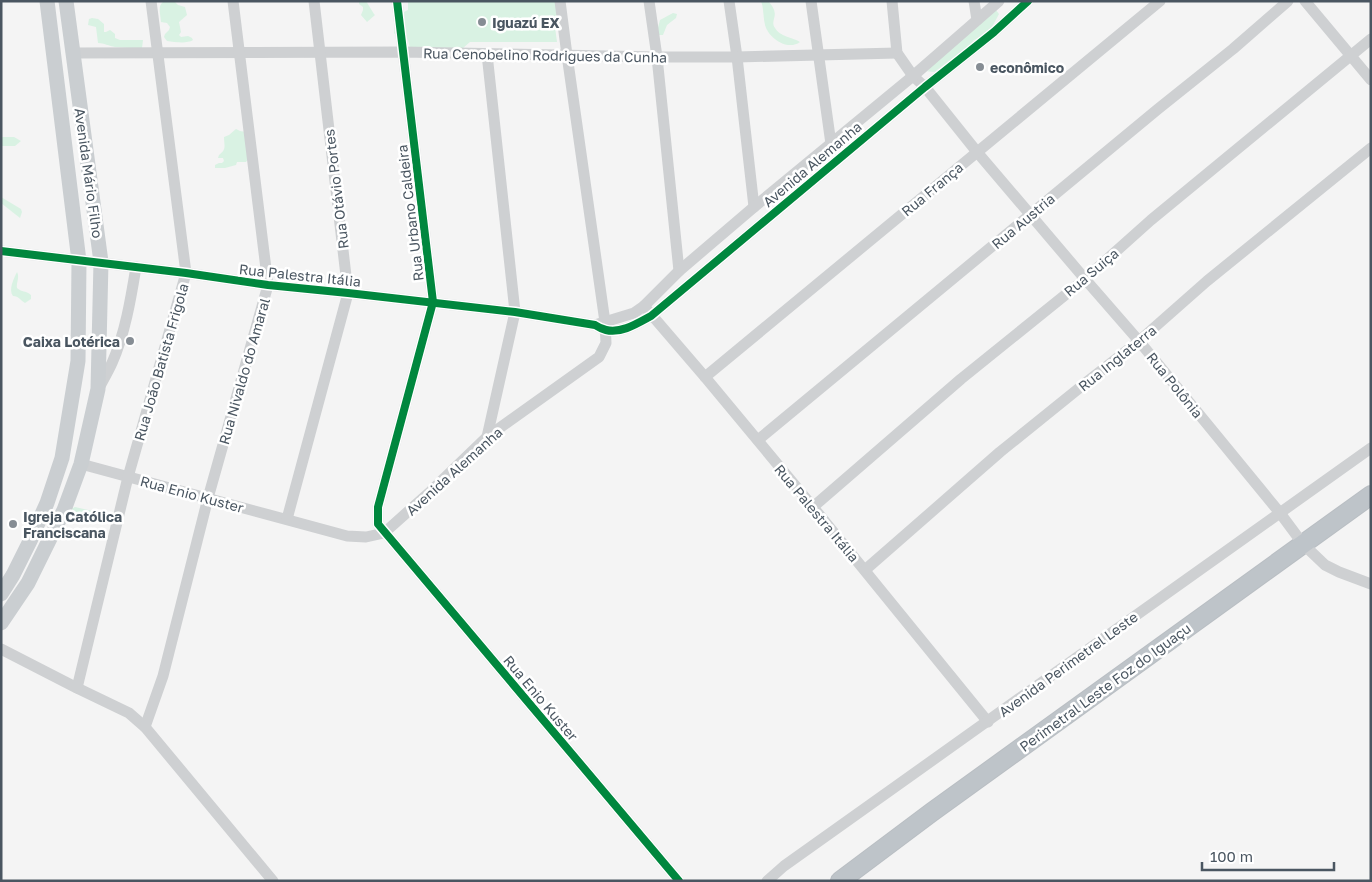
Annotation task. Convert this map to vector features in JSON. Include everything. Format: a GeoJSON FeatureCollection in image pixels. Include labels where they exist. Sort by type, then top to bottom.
{"type":"FeatureCollection","features":[{"type":"Feature","properties":{"kind":"highway","name":"Perimetral Leste Foz do Iguaçu"},"geometry":{"type":"LineString","coordinates":[[840,881],[932,812],[1371,494]]}},
{"type":"Feature","properties":{"kind":"main road","name":"Avenida Mário Filho"},"geometry":{"type":"LineString","coordinates":[[1,594],[30,541],[47,503],[62,458],[78,361],[79,261],[47,1]]}},
{"type":"Feature","properties":{"kind":"main road","name":"Avenida Mário Filho"},"geometry":{"type":"LineString","coordinates":[[1,623],[46,550],[64,510],[81,464],[98,389],[100,262],[66,1]]}},
{"type":"Feature","properties":{"kind":"street","name":"Rua João Batista Frigola"},"geometry":{"type":"LineString","coordinates":[[77,688],[128,477],[186,273],[151,1]]}},
{"type":"Feature","properties":{"kind":"street","name":"Rua Nivaldo do Amaral"},"geometry":{"type":"LineString","coordinates":[[145,727],[164,676],[208,498],[268,285],[233,1]]}},
{"type":"Feature","properties":{"kind":"street","name":"Rua Otávio Portes"},"geometry":{"type":"LineString","coordinates":[[287,519],[348,292],[314,1]]}},
{"type":"Feature","properties":{"kind":"street","name":"Rua Urbano Caldeira"},"geometry":{"type":"LineString","coordinates":[[384,533],[378,524],[378,507],[433,302],[397,1]]}},
{"type":"Feature","properties":{"kind":"street"},"geometry":{"type":"LineString","coordinates":[[560,1],[602,326]]}},
{"type":"Feature","properties":{"kind":"street"},"geometry":{"type":"LineString","coordinates":[[650,1],[679,271]]}},
{"type":"Feature","properties":{"kind":"street"},"geometry":{"type":"LineString","coordinates":[[729,1],[754,207]]}},
{"type":"Feature","properties":{"kind":"street"},"geometry":{"type":"LineString","coordinates":[[811,1],[831,144]]}},
{"type":"Feature","properties":{"kind":"street"},"geometry":{"type":"LineString","coordinates":[[892,1],[897,53]]}},
{"type":"Feature","properties":{"kind":"street"},"geometry":{"type":"LineString","coordinates":[[974,1],[976,20]]}},
{"type":"Feature","properties":{"kind":"street","name":"Avenida Alemanha"},"geometry":{"type":"LineString","coordinates":[[647,311],[679,271],[913,76],[999,1]]}},
{"type":"Feature","properties":{"kind":"street","name":"Avenida Alemanha"},"geometry":{"type":"LineString","coordinates":[[384,533],[487,437],[599,357],[606,343],[602,326],[634,313],[647,311],[994,32],[1028,1]]}},
{"type":"Feature","properties":{"kind":"street","name":"Rua França"},"geometry":{"type":"LineString","coordinates":[[705,377],[1160,1]]}},
{"type":"Feature","properties":{"kind":"street","name":"Rua Austria"},"geometry":{"type":"LineString","coordinates":[[758,440],[1288,1]]}},
{"type":"Feature","properties":{"kind":"street"},"geometry":{"type":"LineString","coordinates":[[1305,1],[1371,80]]}},
{"type":"Feature","properties":{"kind":"street","name":"Rua Suiça"},"geometry":{"type":"LineString","coordinates":[[813,507],[961,379],[1085,279],[1151,220],[1371,39]]}},
{"type":"Feature","properties":{"kind":"street","name":"Rua Cenobelino Rodrigues da Cunha"},"geometry":{"type":"LineString","coordinates":[[73,53],[403,52],[657,57],[818,56],[897,53]]}},
{"type":"Feature","properties":{"kind":"street","name":"Rua Polônia"},"geometry":{"type":"LineString","coordinates":[[897,53],[913,76],[1139,341],[1280,513],[1303,544],[1325,564],[1371,584]]}},
{"type":"Feature","properties":{"kind":"street"},"geometry":{"type":"LineString","coordinates":[[486,54],[515,312],[487,437]]}},
{"type":"Feature","properties":{"kind":"street","name":"Rua Inglaterra"},"geometry":{"type":"LineString","coordinates":[[865,570],[1000,452],[1139,341],[1207,281],[1371,148]]}},
{"type":"Feature","properties":{"kind":"street","name":"Rua Palestra Itália"},"geometry":{"type":"LineString","coordinates":[[1,251],[100,262],[268,285],[348,292],[515,312],[602,326]]}},
{"type":"Feature","properties":{"kind":"street"},"geometry":{"type":"LineString","coordinates":[[98,389],[112,363],[120,341],[136,267]]}},
{"type":"Feature","properties":{"kind":"street","name":"Rua Palestra Itália"},"geometry":{"type":"LineString","coordinates":[[647,311],[758,440],[988,722]]}},
{"type":"Feature","properties":{"kind":"street","name":"Avenida Perimetrel Leste"},"geometry":{"type":"LineString","coordinates":[[767,881],[792,861],[1371,448]]}},
{"type":"Feature","properties":{"kind":"street","name":"Rua Enio Kuster"},"geometry":{"type":"LineString","coordinates":[[81,464],[347,536],[366,536],[384,533],[680,881]]}},
{"type":"Feature","properties":{"kind":"street"},"geometry":{"type":"LineString","coordinates":[[1,649],[129,713],[145,727],[273,881]]}},
{"type":"Feature","properties":{"kind":"green space"},"geometry":{"type":"Polygon","coordinates":[[[166,1],[174,1],[178,5],[185,7],[187,15],[179,22],[181,32],[179,35],[181,37],[188,36],[193,40],[174,42],[167,41],[164,37],[170,27],[167,23],[161,22],[160,7],[166,1]]]}},
{"type":"Feature","properties":{"kind":"green space"},"geometry":{"type":"Polygon","coordinates":[[[359,1],[366,1],[375,15],[367,22],[361,15],[363,7],[359,4],[359,1]]]}},
{"type":"Feature","properties":{"kind":"green space","name":"Iguazú EX"},"geometry":{"type":"Polygon","coordinates":[[[408,1],[558,1],[559,21],[555,27],[557,42],[470,42],[463,48],[410,48],[405,37],[399,39],[394,33],[397,18],[408,10],[408,1]]]}},
{"type":"Feature","properties":{"kind":"green space"},"geometry":{"type":"Polygon","coordinates":[[[761,1],[768,1],[772,6],[775,14],[773,22],[777,31],[800,42],[790,45],[785,44],[770,35],[765,25],[761,1]]]}},
{"type":"Feature","properties":{"kind":"green space"},"geometry":{"type":"Polygon","coordinates":[[[995,9],[999,14],[992,27],[984,35],[974,40],[965,50],[934,72],[925,71],[928,71],[934,62],[995,9]]]}},
{"type":"Feature","properties":{"kind":"green space"},"geometry":{"type":"Polygon","coordinates":[[[673,13],[677,14],[676,18],[667,25],[663,35],[658,35],[657,31],[660,20],[673,13]]]}},
{"type":"Feature","properties":{"kind":"green space"},"geometry":{"type":"Polygon","coordinates":[[[89,19],[98,19],[104,24],[104,32],[110,30],[115,34],[115,38],[120,40],[143,40],[142,48],[115,47],[98,43],[96,27],[88,25],[89,19]]]}},
{"type":"Feature","properties":{"kind":"green space"},"geometry":{"type":"Polygon","coordinates":[[[236,129],[246,132],[248,159],[246,162],[237,162],[236,165],[225,168],[215,168],[215,165],[224,161],[223,158],[218,158],[224,149],[224,137],[236,129]]]}},
{"type":"Feature","properties":{"kind":"green space"},"geometry":{"type":"Polygon","coordinates":[[[14,137],[21,141],[15,146],[1,146],[1,138],[14,137]]]}},
{"type":"Feature","properties":{"kind":"green space"},"geometry":{"type":"Polygon","coordinates":[[[1,197],[21,209],[20,218],[1,203],[1,197]]]}},
{"type":"Feature","properties":{"kind":"green space"},"geometry":{"type":"Polygon","coordinates":[[[17,272],[17,288],[31,295],[31,299],[25,303],[18,297],[13,296],[11,291],[17,272]]]}},
{"type":"Feature","properties":{"kind":"green space"},"geometry":{"type":"Polygon","coordinates":[[[75,507],[97,512],[100,514],[99,520],[91,523],[87,517],[77,522],[72,516],[71,511],[75,507]]]}},
{"type":"Feature","properties":{"kind":"cycle path"},"geometry":{"type":"LineString","coordinates":[[397,1],[433,302],[378,507],[378,524],[679,881]]}},
{"type":"Feature","properties":{"kind":"cycle path"},"geometry":{"type":"LineString","coordinates":[[1,251],[186,273],[268,285],[515,312],[595,325],[612,331],[623,329],[651,316],[925,87],[994,32],[1028,1]]}},
{"type":"Feature","properties":{"kind":"place","name":"Iguazú EX"},"geometry":{"type":"Point","coordinates":[482,22]}},
{"type":"Feature","properties":{"kind":"place","name":"econômico"},"geometry":{"type":"Point","coordinates":[980,67]}},
{"type":"Feature","properties":{"kind":"place","name":"Caixa Lotérica"},"geometry":{"type":"Point","coordinates":[130,341]}},
{"type":"Feature","properties":{"kind":"place","name":"Igreja Católica Franciscana"},"geometry":{"type":"Point","coordinates":[13,524]}}]}
